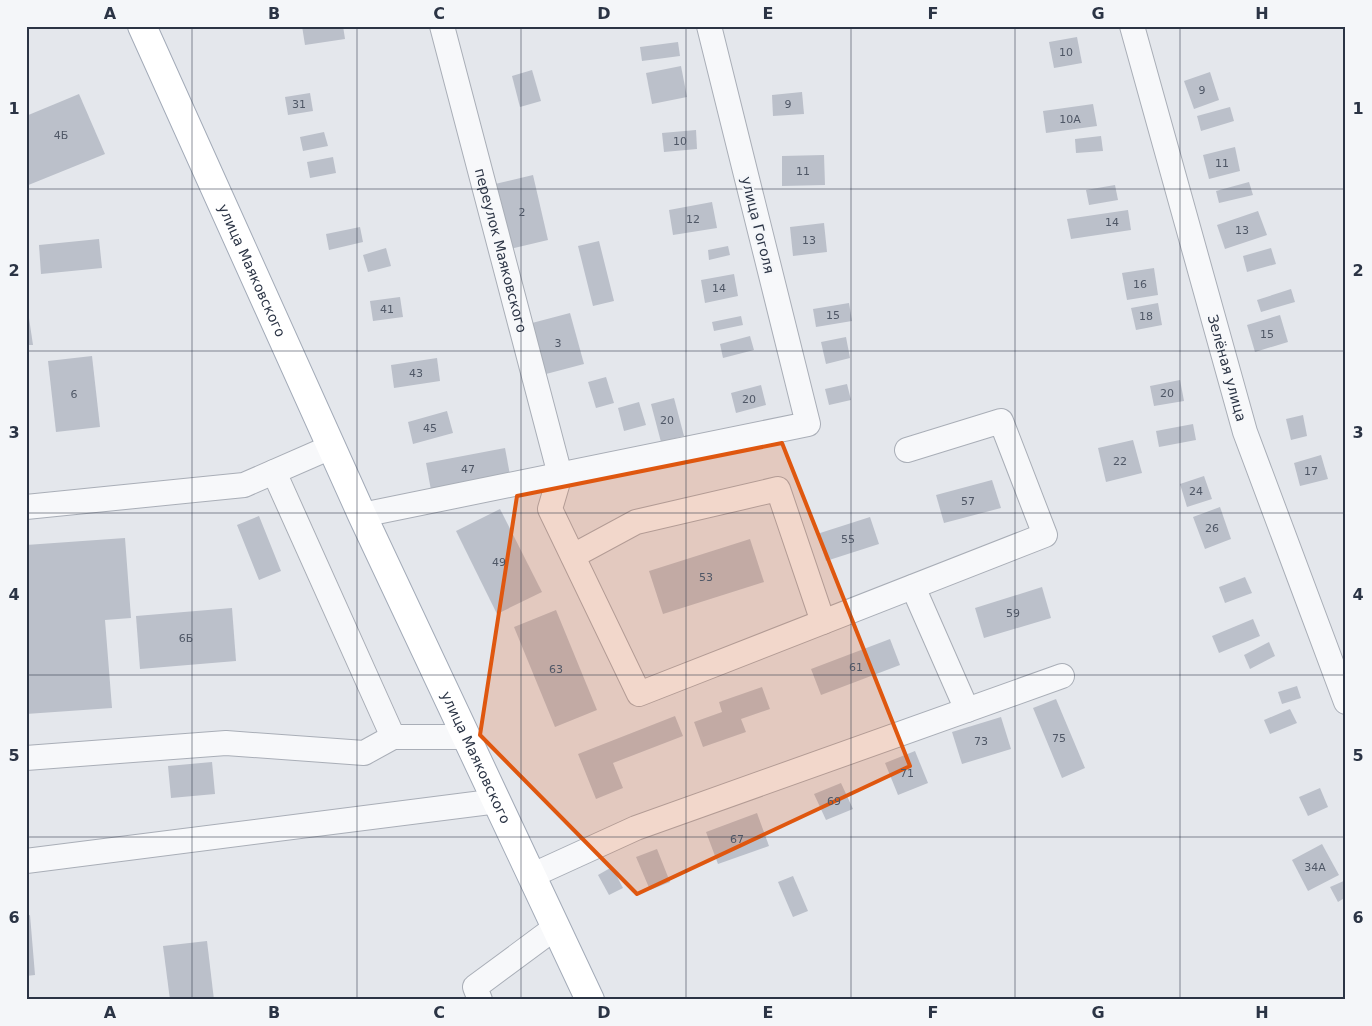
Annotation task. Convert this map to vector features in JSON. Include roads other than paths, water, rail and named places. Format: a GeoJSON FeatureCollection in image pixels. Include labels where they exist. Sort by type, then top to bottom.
{"type":"FeatureCollection","features":[{"type":"Feature","properties":{"kind":"main road","name":"улица Маяковского"},"geometry":{"type":"LineString","coordinates":[[142,26],[362,515],[590,1000]]}},
{"type":"Feature","properties":{"kind":"street","name":"переулок Маяковского"},"geometry":{"type":"LineString","coordinates":[[442,26],[560,474]]}},
{"type":"Feature","properties":{"kind":"street","name":"улица Гоголя"},"geometry":{"type":"LineString","coordinates":[[560,474],[808,424],[709,26]]}},
{"type":"Feature","properties":{"kind":"street","name":"Зелёная улица"},"geometry":{"type":"LineString","coordinates":[[1132,26],[1245,432],[1346,702]]}},
{"type":"Feature","properties":{"kind":"street"},"geometry":{"type":"LineString","coordinates":[[362,515],[560,474],[550,510],[640,694],[1045,535],[1001,421],[907,450]]}},
{"type":"Feature","properties":{"kind":"street"},"geometry":{"type":"LineString","coordinates":[[26,507],[244,485],[331,447]]}},
{"type":"Feature","properties":{"kind":"street"},"geometry":{"type":"LineString","coordinates":[[274,472],[393,737]]}},
{"type":"Feature","properties":{"kind":"street"},"geometry":{"type":"LineString","coordinates":[[573,556],[636,522],[778,489],[823,622]]}},
{"type":"Feature","properties":{"kind":"street"},"geometry":{"type":"LineString","coordinates":[[913,587],[967,710]]}},
{"type":"Feature","properties":{"kind":"street"},"geometry":{"type":"LineString","coordinates":[[532,875],[636,828],[1062,676]]}},
{"type":"Feature","properties":{"kind":"street"},"geometry":{"type":"LineString","coordinates":[[26,758],[226,743],[364,753],[393,737],[467,737]]}},
{"type":"Feature","properties":{"kind":"street"},"geometry":{"type":"LineString","coordinates":[[26,861],[498,802]]}},
{"type":"Feature","properties":{"kind":"street"},"geometry":{"type":"LineString","coordinates":[[480,1000],[475,987],[556,927]]}}]}
